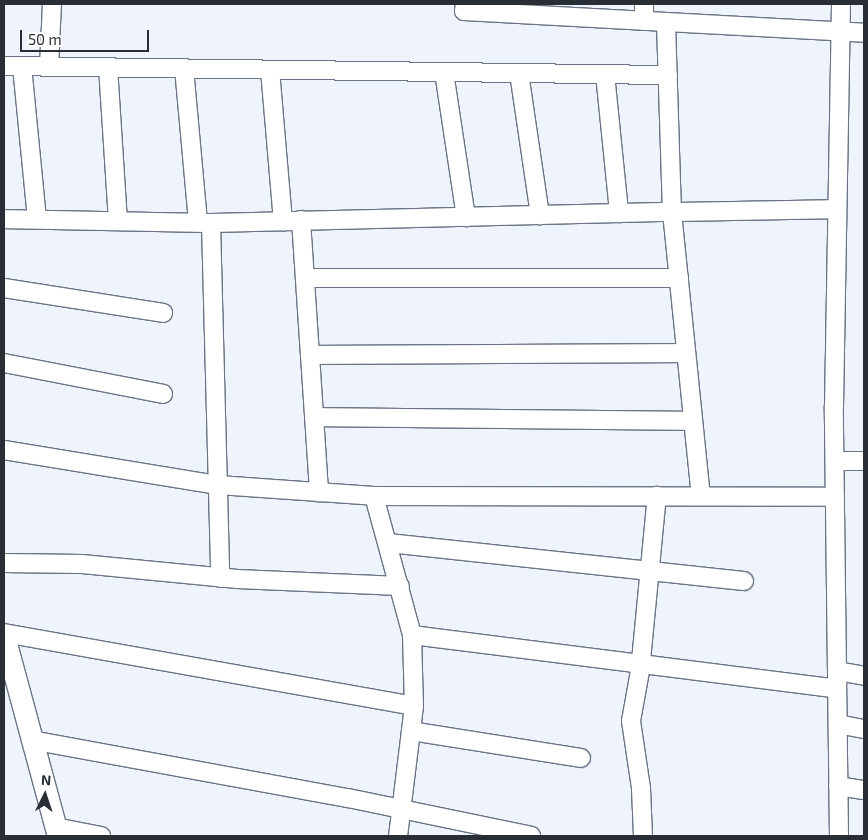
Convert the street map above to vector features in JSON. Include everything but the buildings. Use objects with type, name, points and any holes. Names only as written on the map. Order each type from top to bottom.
[{"type":"main road","points":[[4,635],[56,832]]},
{"type":"street","points":[[49,67],[52,4]]},
{"type":"street","points":[[464,4],[464,11],[644,12],[666,23],[864,33]]},
{"type":"street","points":[[839,836],[835,461],[838,32],[841,4]]},
{"type":"street","points":[[666,23],[672,212],[700,496]]},
{"type":"street","points":[[4,66],[668,75]]},
{"type":"street","points":[[22,66],[37,219]]},
{"type":"street","points":[[108,67],[118,220]]},
{"type":"street","points":[[184,68],[205,222],[218,485],[220,578]]},
{"type":"street","points":[[270,70],[283,221]]},
{"type":"street","points":[[444,72],[466,217]]},
{"type":"street","points":[[519,73],[540,215]]},
{"type":"street","points":[[605,74],[619,213]]},
{"type":"street","points":[[4,219],[205,222],[836,209]]},
{"type":"street","points":[[301,220],[319,492]]},
{"type":"street","points":[[305,278],[679,278]]},
{"type":"street","points":[[4,288],[163,313]]},
{"type":"street","points":[[310,355],[686,353]]},
{"type":"street","points":[[4,363],[163,394]]},
{"type":"street","points":[[314,417],[693,421]]},
{"type":"street","points":[[4,450],[218,485],[374,496],[835,496]]},
{"type":"street","points":[[835,461],[864,461]]},
{"type":"street","points":[[374,496],[412,635],[414,706],[398,836]]},
{"type":"street","points":[[643,836],[641,788],[631,721],[640,664],[657,496]]},
{"type":"street","points":[[388,543],[744,581]]},
{"type":"street","points":[[4,563],[82,564],[220,578],[400,586]]},
{"type":"street","points":[[4,635],[414,706]]},
{"type":"street","points":[[412,635],[837,689]]},
{"type":"street","points":[[837,671],[864,676]]},
{"type":"street","points":[[838,724],[864,729]]},
{"type":"street","points":[[411,731],[581,758]]},
{"type":"street","points":[[31,740],[402,809],[531,836]]},
{"type":"street","points":[[838,786],[864,790]]},
{"type":"street","points":[[56,832],[101,836]]}]
